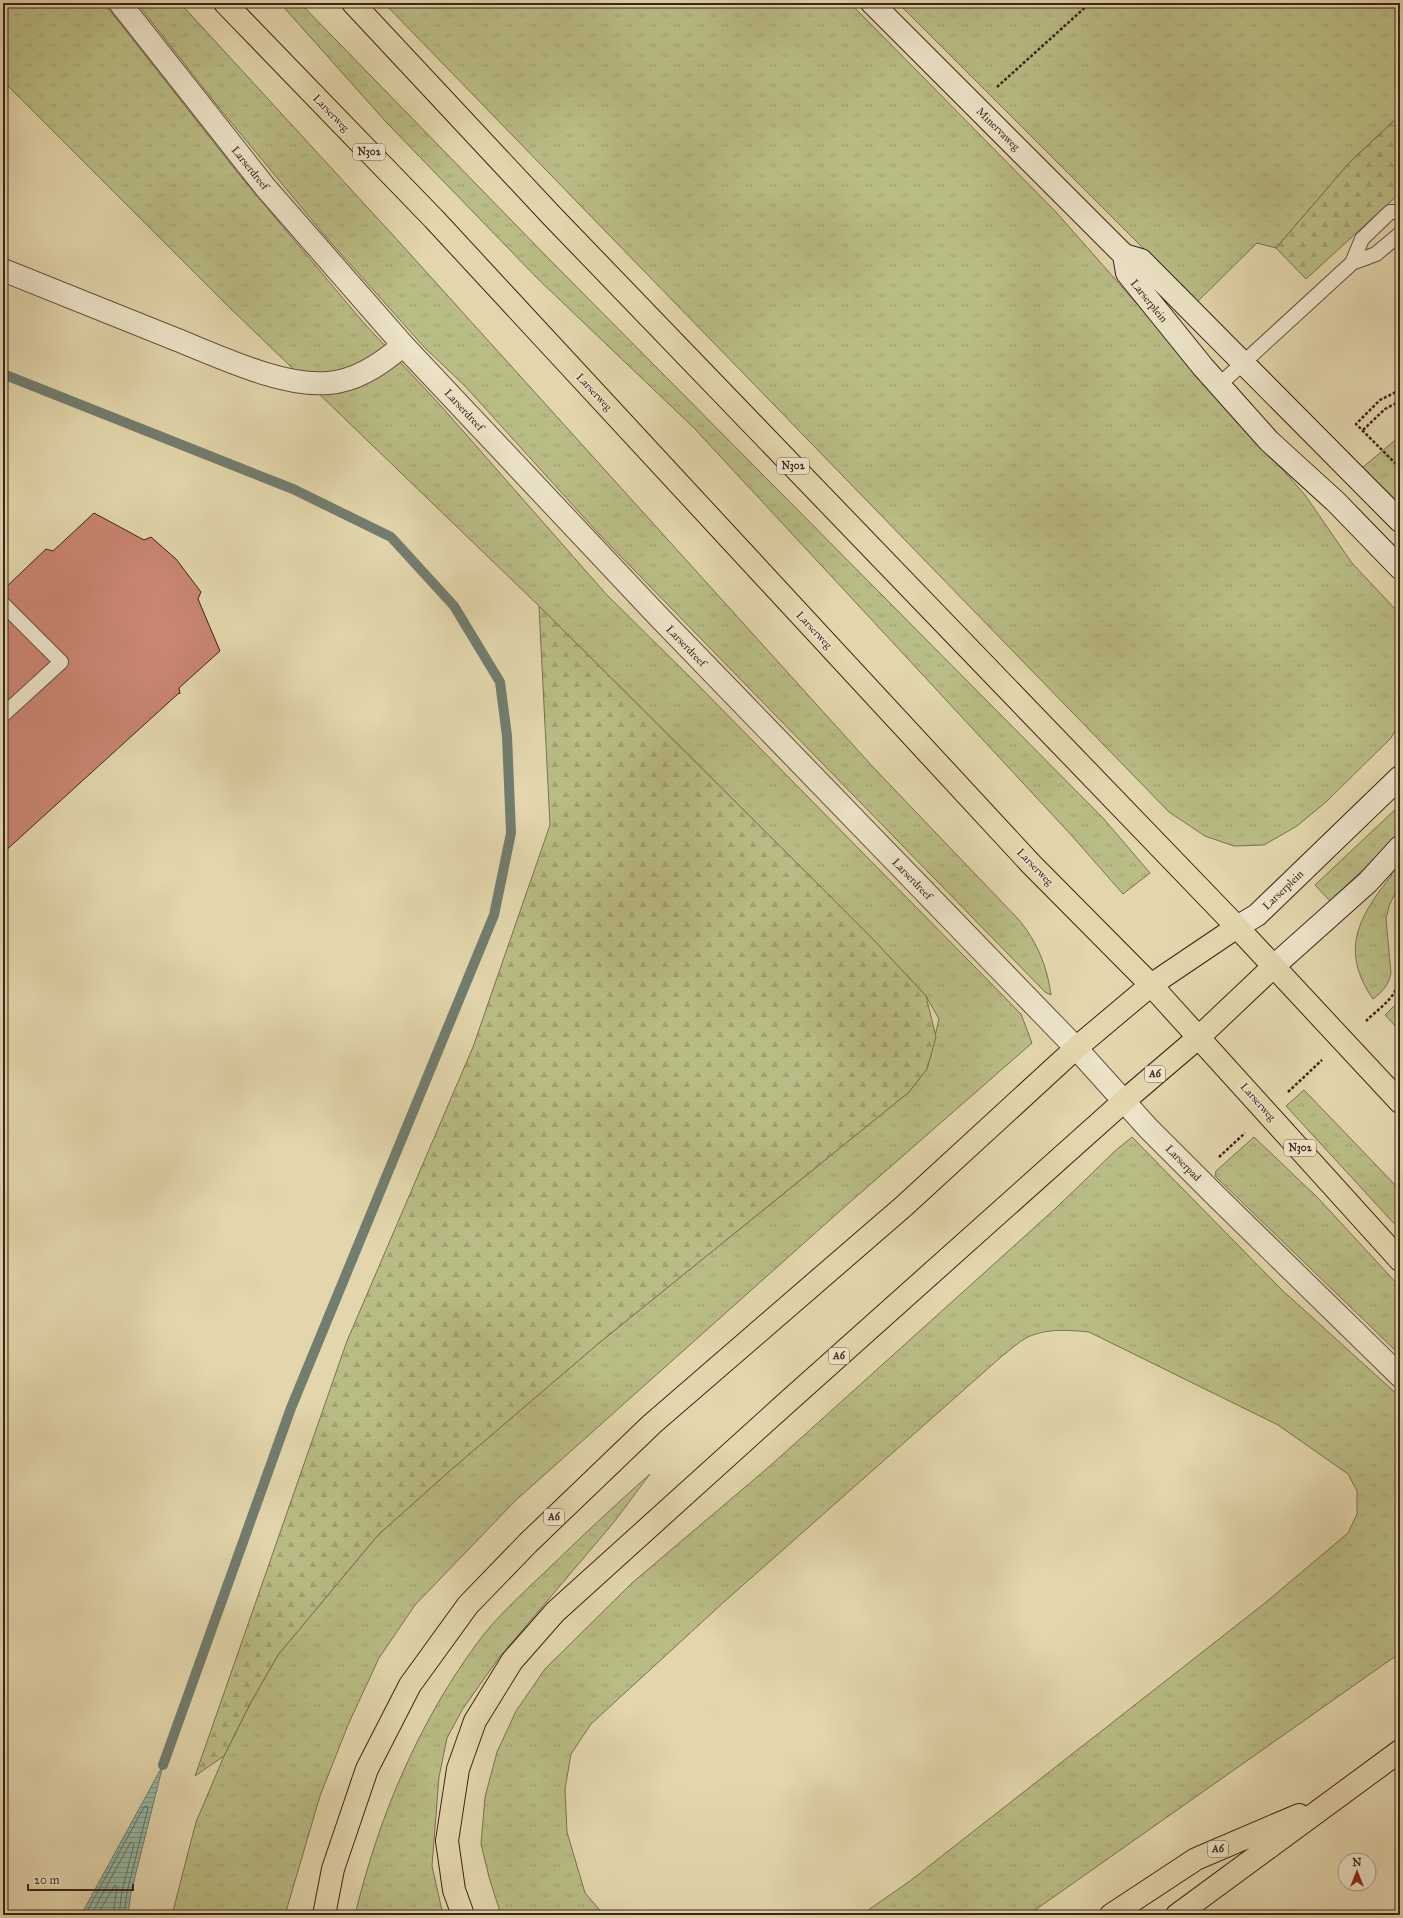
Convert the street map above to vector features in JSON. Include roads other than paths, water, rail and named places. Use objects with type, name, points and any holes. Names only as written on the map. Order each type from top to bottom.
[{"type":"main road","name":"Larserweg","points":[[225,3],[434,219],[1031,864],[1151,985],[1400,1260]]},
{"type":"main road","name":"N302","points":[[353,3],[556,220],[1237,927],[1400,1102]]},
{"type":"main road","name":"Larserplein","points":[[1151,985],[1237,927]]},
{"type":"main road","points":[[1199,1037],[1274,966]]},
{"type":"main road","name":"A6","points":[[324,1915],[333,1869],[367,1769],[410,1685],[468,1605],[528,1543],[652,1424],[904,1206],[1076,1048],[1151,985]]},
{"type":"main road","name":"A6","points":[[463,1915],[454,1890],[447,1840],[458,1769],[475,1721],[512,1661],[555,1612],[1124,1101],[1199,1037]]},
{"type":"main road","name":"A6","points":[[1177,1915],[1400,1750]]},
{"type":"main road","name":"A6","points":[[1112,1915],[1196,1859],[1333,1800]]},
{"type":"street","name":"Larserdreef","points":[[120,3],[265,187],[403,345],[657,616],[974,943]]},
{"type":"street","name":"Minervaweg","points":[[872,3],[1124,255]]},
{"type":"street","name":"Larserplein","points":[[1400,521],[1140,260],[1124,255],[1127,273],[1219,385],[1269,441],[1336,502],[1400,568]]},
{"type":"street","points":[[3,270],[246,367],[290,380],[328,383],[346,380],[375,366],[403,345]]},
{"type":"street","name":"Larserplein","points":[[1237,927],[1257,915],[1400,777]]},
{"type":"street","points":[[1274,966],[1368,882],[1400,847]]},
{"type":"street","name":"Larserpad","points":[[974,943],[1076,1048],[1124,1101],[1216,1197],[1400,1376]]},
{"type":"lane","points":[[1352,263],[1362,239],[1390,212],[1400,212]]},
{"type":"lane","points":[[1219,385],[1352,263],[1376,254],[1400,234]]},
{"type":"lane","points":[[3,604],[61,662],[3,715]]},
{"type":"water","points":[[163,1765],[131,1893],[128,1915],[81,1915]]},
{"type":"waterway","points":[[3,374],[293,489],[391,537],[454,606],[500,682],[507,736],[511,833],[494,915],[291,1408],[163,1765]]}]
